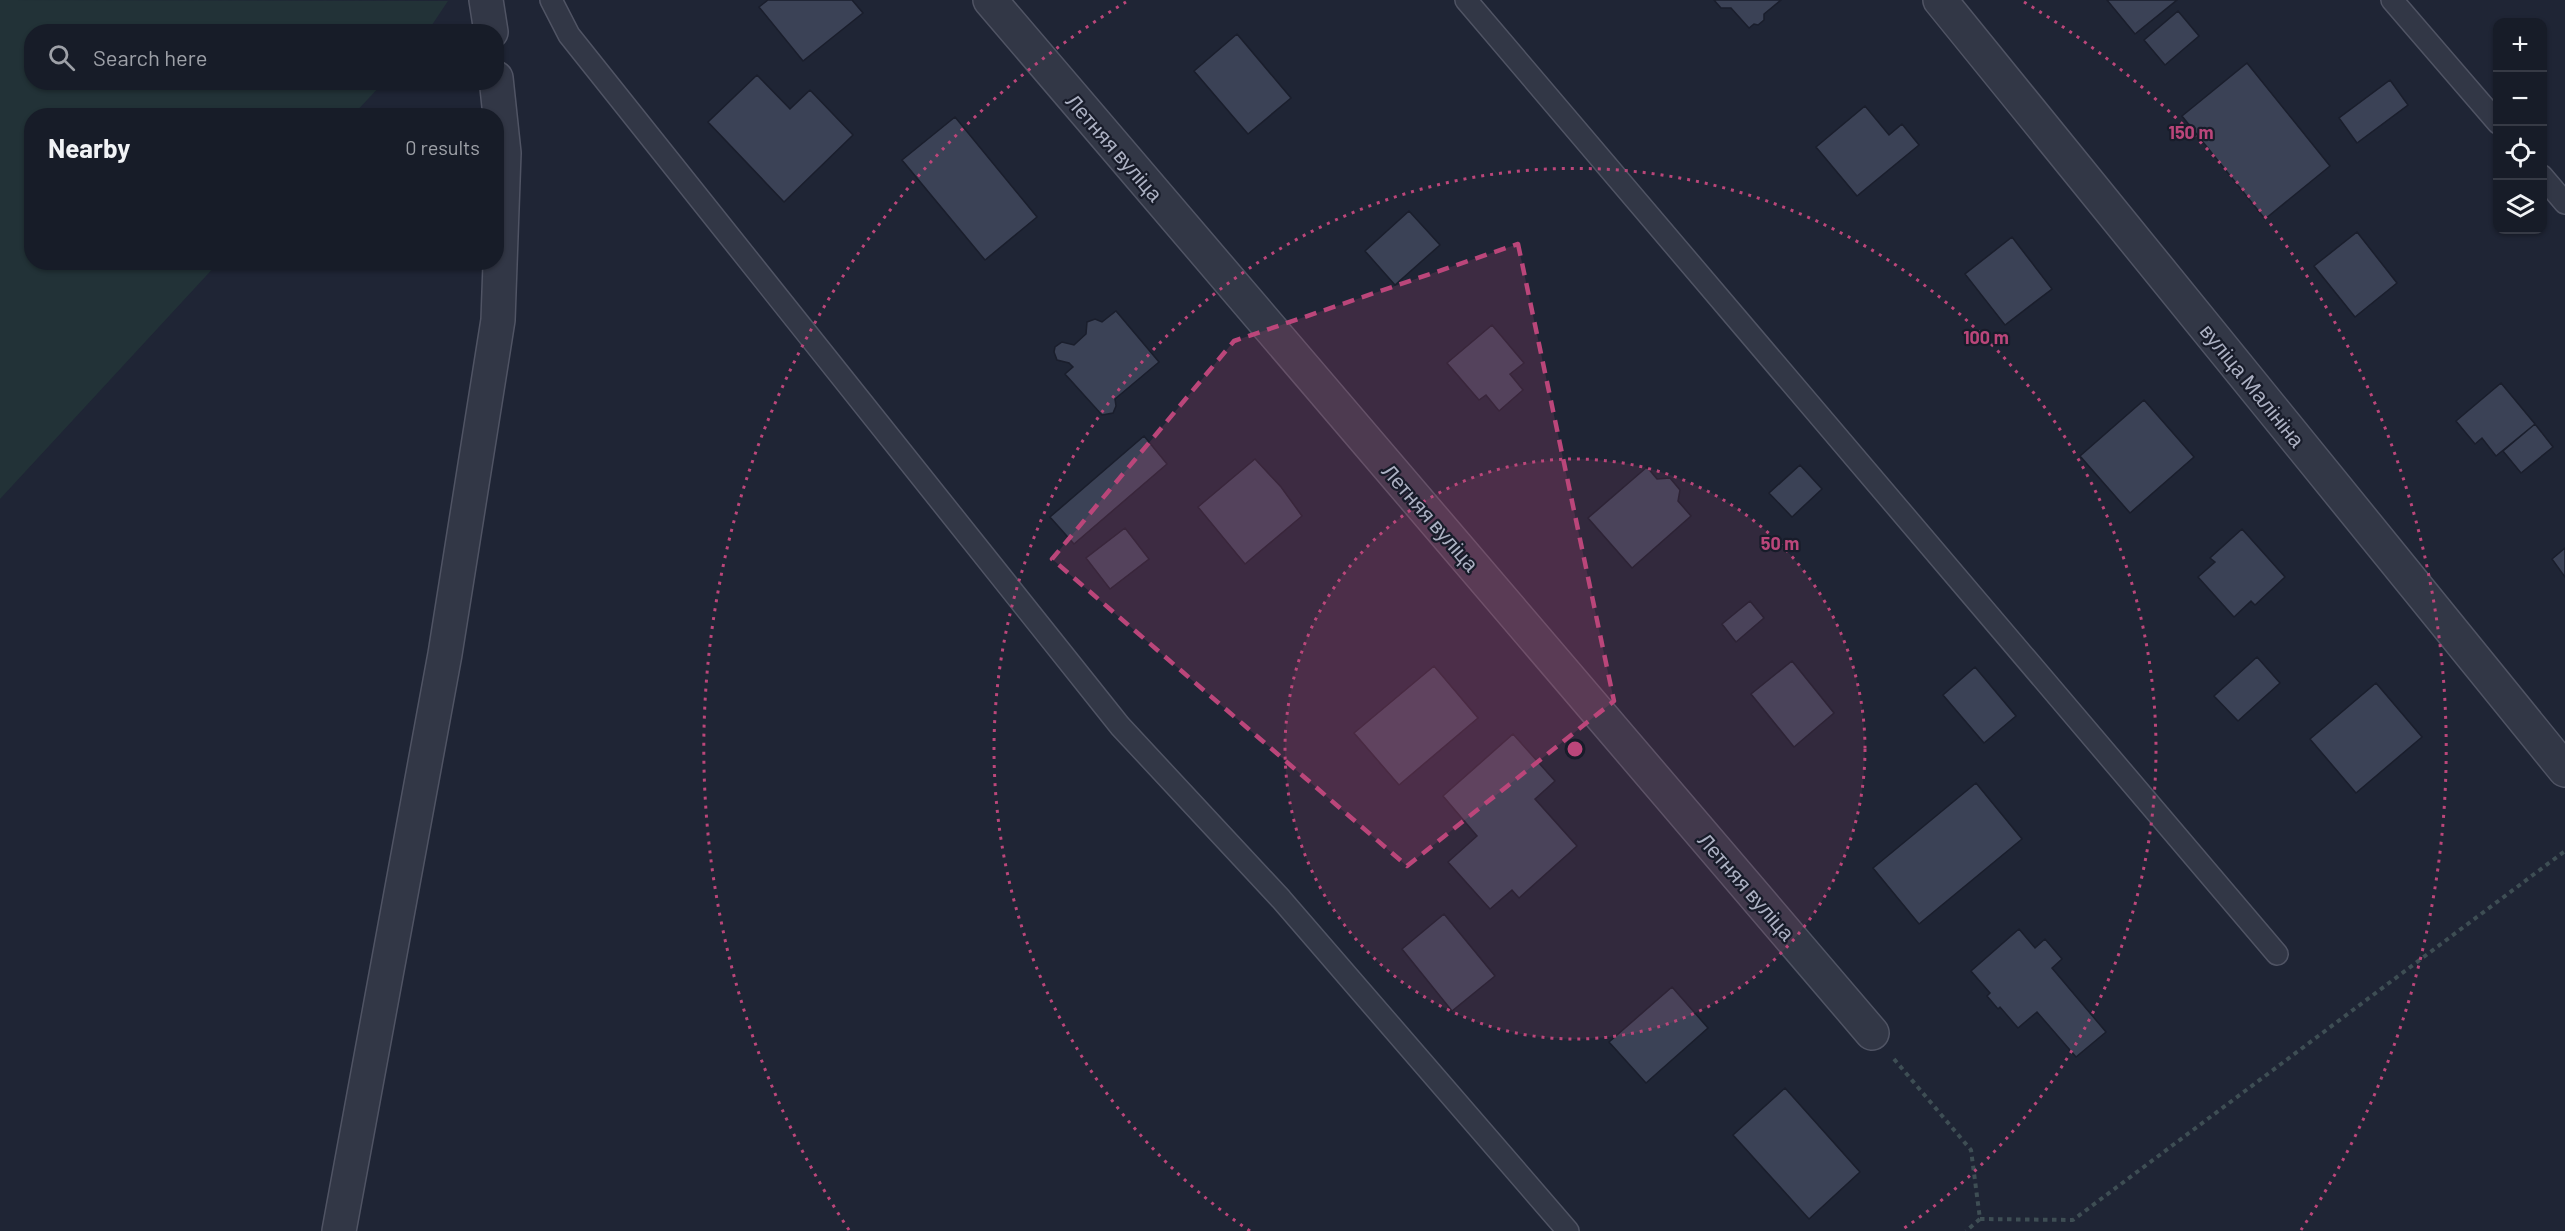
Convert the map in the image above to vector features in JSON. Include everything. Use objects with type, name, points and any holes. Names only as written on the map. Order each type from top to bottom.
[{"type":"street","points":[[486,0],[490,24]]},
{"type":"street","name":"Летняя вуліца","points":[[990,0],[1872,1033]]},
{"type":"street","name":"вуліца Малініна","points":[[1940,0],[2565,770]]},
{"type":"street","points":[[497,90],[499,108]]},
{"type":"street","points":[[339,1231],[445,654],[498,320],[500,270]]},
{"type":"lane","points":[[551,0],[569,35],[1120,726],[1281,899],[1568,1231]]},
{"type":"lane","points":[[1466,0],[2277,954]]},
{"type":"lane","points":[[2392,0],[2493,117]]},
{"type":"lane","points":[[2545,180],[2565,203]]},
{"type":"path","points":[[1966,1231],[1980,1219],[2073,1220],[2565,851]]},
{"type":"path","points":[[1872,1033],[1971,1150],[1980,1219]]},
{"type":"highlighted area","points":[[1518,244],[1614,701],[1407,866],[1052,559],[1234,341]]},
{"type":"shaded area","points":[[0,0],[448,1],[433,24],[24,24],[24,90],[376,90],[360,108],[24,108],[24,270],[212,270],[0,499]]},
{"type":"building","points":[[768,0],[852,0],[863,13],[803,61],[759,7]]},
{"type":"building","points":[[1714,0],[1781,0],[1764,14],[1764,20],[1749,28],[1731,8],[1721,8]]},
{"type":"building","points":[[2107,0],[2177,0],[2135,34]]},
{"type":"building","points":[[2178,11],[2199,36],[2165,65],[2144,40]]},
{"type":"building","points":[[1237,34],[1291,98],[1248,134],[1194,71]]},
{"type":"building","points":[[2247,63],[2330,166],[2265,219],[2182,116]]},
{"type":"building","points":[[757,75],[790,109],[810,90],[853,135],[784,202],[708,122]]},
{"type":"building","points":[[2390,80],[2408,105],[2357,143],[2339,118]]},
{"type":"building","points":[[1865,106],[1889,135],[1902,124],[1919,145],[1857,196],[1816,147]]},
{"type":"building","points":[[955,117],[1037,217],[985,260],[902,160]]},
{"type":"building","points":[[1409,211],[1440,245],[1395,285],[1365,251]]},
{"type":"building","points":[[2357,232],[2397,283],[2355,317],[2314,266]]},
{"type":"building","points":[[2012,237],[2052,289],[2005,325],[1965,274]]},
{"type":"building","points":[[1116,311],[1159,362],[1115,399],[1116,406],[1113,413],[1102,415],[1065,374],[1073,367],[1069,363],[1057,360],[1054,352],[1055,347],[1062,342],[1074,345],[1086,334],[1087,322],[1095,319],[1102,322]]},
{"type":"building","points":[[1492,325],[1524,363],[1510,374],[1523,390],[1499,411],[1486,395],[1479,400],[1447,363]]},
{"type":"building","points":[[2501,383],[2535,424],[2496,456],[2482,438],[2475,444],[2456,421]]},
{"type":"building","points":[[2144,400],[2194,457],[2130,513],[2080,456]]},
{"type":"building","points":[[2535,424],[2553,447],[2521,473],[2503,451]]},
{"type":"building","points":[[1144,436],[1167,464],[1074,544],[1050,517]]},
{"type":"building","points":[[1255,459],[1281,487],[1302,516],[1245,564],[1198,507]]},
{"type":"building","points":[[1800,465],[1822,489],[1792,517],[1769,493]]},
{"type":"building","points":[[1647,467],[1657,479],[1670,478],[1680,490],[1678,501],[1691,516],[1632,568],[1588,518]]},
{"type":"building","points":[[1125,528],[1149,559],[1110,589],[1086,558]]},
{"type":"building","points":[[2242,529],[2285,577],[2255,605],[2251,601],[2234,617],[2198,577],[2215,562],[2210,558]]},
{"type":"building","points":[[2565,548],[2565,577],[2552,559]]},
{"type":"building","points":[[1750,601],[1764,618],[1736,642],[1722,624]]},
{"type":"building","points":[[2257,657],[2280,683],[2238,721],[2214,696]]},
{"type":"building","points":[[1792,661],[1834,713],[1794,747],[1751,694]]},
{"type":"building","points":[[1434,666],[1478,718],[1399,785],[1354,733]]},
{"type":"building","points":[[1975,667],[2016,716],[1984,743],[1943,695]]},
{"type":"building","points":[[2376,683],[2422,737],[2356,793],[2310,739]]},
{"type":"building","points":[[1513,734],[1555,781],[1535,799],[1577,846],[1519,898],[1512,890],[1490,909],[1448,862],[1477,836],[1443,796]]},
{"type":"building","points":[[1976,783],[2022,839],[1919,924],[1873,868]]},
{"type":"building","points":[[1444,914],[1495,976],[1452,1011],[1402,949]]},
{"type":"building","points":[[2019,929],[2035,948],[2045,939],[2062,959],[2052,968],[2106,1032],[2076,1057],[2037,1012],[2018,1028],[1987,996],[1990,993],[1971,971]]},
{"type":"building","points":[[1672,987],[1708,1028],[1646,1083],[1609,1042]]},
{"type":"building","points":[[1785,1088],[1860,1172],[1809,1219],[1733,1135]]}]
